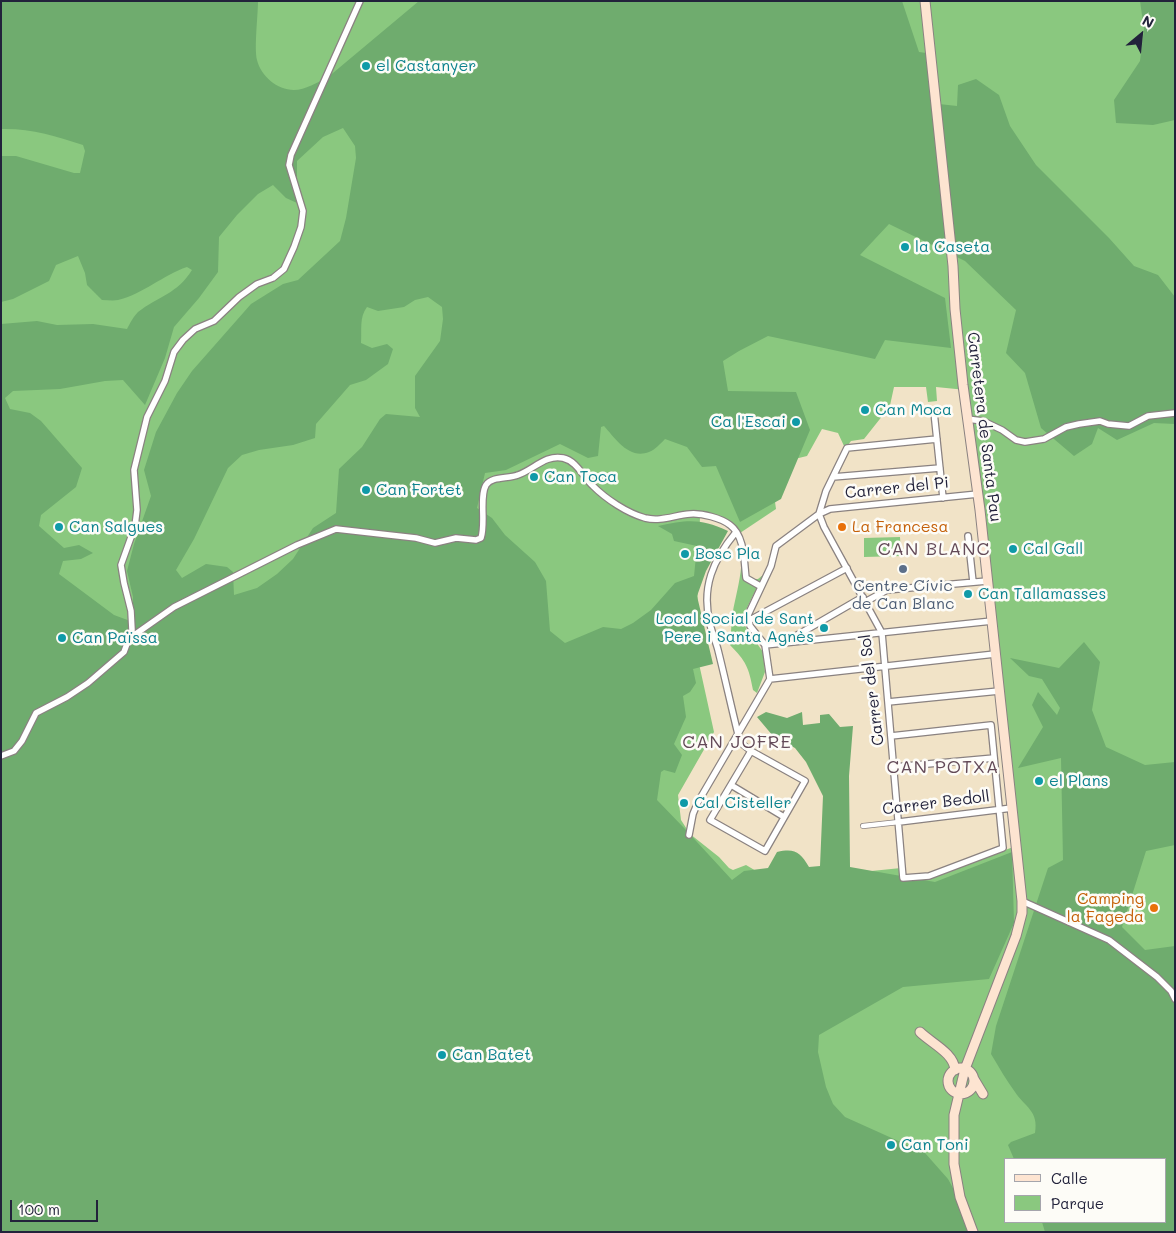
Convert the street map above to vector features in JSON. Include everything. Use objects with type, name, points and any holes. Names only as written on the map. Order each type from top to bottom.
[{"type":"main road","name":"Carretera de Santa Pau","points":[[925,1],[953,266],[955,309],[967,419],[978,494],[1022,901],[1022,913],[1016,936],[970,1053]]},
{"type":"main road","points":[[920,1032],[966,1073],[984,1094],[974,1091],[960,1094]]},
{"type":"main road","points":[[966,1073],[969,1066],[970,1053]]},
{"type":"main road","points":[[970,1053],[954,1115],[954,1164],[960,1197],[973,1232]]},
{"type":"main road","points":[[960,1094],[973,1086],[966,1073]]},
{"type":"street","points":[[1,756],[14,751],[22,741],[36,713],[67,697],[107,668],[124,652],[132,630],[132,619],[121,565],[135,526],[134,470],[147,417],[165,381],[174,352],[183,340],[195,328],[214,321],[239,296],[257,284],[273,278],[284,268],[294,247],[302,218],[301,203],[289,165],[291,155],[360,1]]},
{"type":"street","points":[[934,412],[943,498]]},
{"type":"street","points":[[967,419],[983,421],[1002,430],[1016,440],[1026,442],[1044,439],[1066,427],[1079,424],[1100,421],[1108,424],[1128,426],[1148,416],[1175,413]]},
{"type":"street","points":[[688,835],[698,802],[770,679],[765,646],[748,621],[750,609],[771,566],[776,546],[819,514],[826,491],[847,448],[937,439]]},
{"type":"street","points":[[130,638],[174,608],[297,545],[336,529],[416,538],[435,544],[456,538],[476,540],[481,538],[486,485],[492,480],[519,475],[552,458],[563,458],[575,465],[594,487],[633,513],[646,518],[661,519],[691,514],[713,517],[732,526],[742,545],[746,578],[760,586]]},
{"type":"street","points":[[833,477],[940,468]]},
{"type":"street","name":"Carrer del Pi","points":[[819,514],[830,509],[978,494]]},
{"type":"street","name":"Carrer del Sol","points":[[819,514],[824,527],[882,633],[904,878],[929,876],[1003,848],[998,810]]},
{"type":"street","points":[[736,532],[722,549],[710,574],[706,600],[710,624],[717,645],[738,734],[741,743],[752,751],[805,781],[764,851],[710,820],[752,751]]},
{"type":"street","points":[[968,536],[973,582]]},
{"type":"street","points":[[748,621],[847,568]]},
{"type":"street","points":[[786,642],[886,590],[987,581]]},
{"type":"street","points":[[765,646],[786,642],[992,621]]},
{"type":"street","points":[[770,679],[995,654]]},
{"type":"street","points":[[888,702],[999,691]]},
{"type":"street","points":[[891,736],[991,725],[998,810]]},
{"type":"street","points":[[894,767],[994,758]]},
{"type":"street","points":[[731,785],[784,816]]},
{"type":"street","name":"Carrer Bedoll","points":[[863,826],[1012,808]]},
{"type":"street","points":[[1022,901],[1109,940],[1157,977],[1172,991],[1175,999]]},
{"type":"green space","points":[[1,1],[1175,1],[1175,1232],[1,1232]],"holes":[[[894,387],[926,387],[928,402],[937,401],[936,387],[966,390],[1016,846],[929,878],[902,881],[901,868],[773,881],[746,865],[733,870],[690,834],[681,820],[678,795],[714,732],[696,650],[700,516],[729,525],[738,537],[742,560],[732,618],[730,645],[746,665],[753,690],[757,693],[765,672],[763,652],[746,628],[743,616],[763,575],[758,579],[748,575],[740,533],[776,509],[770,465],[807,456],[822,429],[838,433],[844,446],[848,445],[851,441],[864,439],[887,410],[889,410]]]},
{"type":"green space","points":[[1,1],[258,1],[256,48],[259,66],[266,77],[276,85],[282,88],[298,90],[327,78],[419,1],[902,1],[919,52],[926,53],[939,104],[957,106],[958,85],[976,79],[999,95],[1010,126],[1036,165],[1109,238],[1134,266],[1158,275],[1175,297],[1175,424],[1154,423],[1117,440],[1098,428],[1092,444],[1074,456],[1041,428],[1025,373],[1006,353],[1016,310],[965,261],[889,224],[860,255],[945,298],[951,348],[885,340],[875,359],[768,336],[723,361],[728,391],[796,392],[810,430],[781,499],[740,522],[716,466],[702,467],[687,447],[665,439],[651,451],[642,454],[635,453],[618,442],[604,426],[601,427],[598,456],[588,458],[560,444],[506,470],[485,473],[477,508],[492,518],[505,535],[535,562],[546,581],[550,631],[565,643],[603,627],[621,629],[633,623],[651,610],[675,583],[694,576],[697,546],[674,541],[672,534],[658,526],[693,521],[709,524],[728,531],[706,571],[697,596],[713,664],[693,669],[696,683],[690,692],[683,696],[686,717],[674,744],[682,755],[675,773],[664,770],[661,772],[657,800],[732,880],[744,871],[768,868],[777,852],[783,851],[796,852],[809,867],[820,866],[823,796],[806,762],[795,748],[773,736],[757,717],[766,712],[787,718],[802,712],[803,725],[820,723],[820,715],[829,714],[840,727],[853,726],[849,776],[850,867],[935,882],[1012,852],[1014,923],[989,979],[903,987],[819,1035],[818,1052],[826,1087],[833,1104],[845,1117],[925,1153],[948,1179],[965,1210],[968,1232],[1,1232],[1,324],[37,321],[57,325],[93,324],[127,329],[138,312],[174,290],[192,270],[187,267],[178,270],[127,297],[116,300],[102,300],[87,285],[85,273],[78,256],[56,265],[49,281],[13,299],[1,302],[1,156],[16,156],[74,173],[80,173],[85,151],[83,145],[53,136],[32,131],[1,129]],"holes":[[[343,128],[355,146],[356,158],[346,218],[340,241],[298,280],[283,284],[251,304],[192,371],[177,393],[156,432],[144,470],[151,496],[134,544],[127,571],[133,597],[133,622],[114,615],[59,574],[63,561],[81,559],[93,553],[79,545],[64,548],[39,526],[41,515],[76,487],[82,468],[41,421],[30,413],[10,409],[5,398],[13,391],[60,389],[105,381],[123,380],[145,405],[165,358],[174,327],[218,272],[219,237],[258,194],[273,185],[286,198],[297,203],[297,161],[323,137]],[[428,297],[442,307],[443,319],[440,341],[415,376],[415,408],[420,417],[386,414],[380,419],[362,447],[339,469],[336,513],[313,528],[293,559],[277,574],[257,588],[234,595],[233,572],[227,567],[206,564],[182,578],[176,570],[194,539],[228,468],[242,455],[259,450],[293,445],[315,438],[316,424],[350,385],[366,380],[388,364],[393,349],[387,344],[372,348],[361,343],[362,320],[367,307],[378,311],[404,307],[415,300]]]},
{"type":"green space","points":[[1140,1],[1175,1],[1175,120],[1153,125],[1116,123],[1114,100],[1140,61],[1144,29]]},
{"type":"green space","points":[[900,537],[901,556],[864,557],[864,538]]},
{"type":"green space","points":[[1084,642],[1100,662],[1092,710],[1106,747],[1145,765],[1175,762],[1175,845],[1146,851],[1122,927],[1145,950],[1175,946],[1175,1232],[1045,1232],[1042,1223],[1166,1223],[1166,1158],[1014,1158],[1008,1145],[1011,1142],[1035,1133],[1036,1126],[1033,1114],[1009,1083],[991,1054],[996,1026],[1048,868],[1063,860],[1061,758],[1018,768],[1043,727],[1032,705],[1038,692],[1057,715],[1060,708],[1042,679],[1029,676],[1010,658],[1059,668]]},
{"type":"place","name":"el Castanyer","points":[[366,66]]},
{"type":"place","name":"la Caseta","points":[[905,247]]},
{"type":"place","name":"Can Moca","points":[[865,410]]},
{"type":"place","name":"Ca l'Escai","points":[[796,422]]},
{"type":"place","name":"Can Toca","points":[[534,477]]},
{"type":"place","name":"Can Fortet","points":[[366,490]]},
{"type":"place","name":"Can Salgues","points":[[59,527]]},
{"type":"place","name":"La Francesa","points":[[842,527]]},
{"type":"place","name":"Cal Gall","points":[[1013,549]]},
{"type":"place","name":"Bosc Pla","points":[[685,554]]},
{"type":"place","name":"Centre Cívic de Can Blanc","points":[[903,569]]},
{"type":"place","name":"Can Tallamasses","points":[[968,594]]},
{"type":"place","name":"Local Social de Sant Pere i Santa Agnès","points":[[824,628]]},
{"type":"place","name":"Can Païssa","points":[[62,638]]},
{"type":"place","name":"el Plans","points":[[1039,781]]},
{"type":"place","name":"Cal Cisteller","points":[[684,803]]},
{"type":"place","name":"Camping la Fageda","points":[[1154,908]]},
{"type":"place","name":"Can Batet","points":[[442,1055]]},
{"type":"place","name":"Can Toni","points":[[891,1145]]},
{"type":"district","name":"CAN BLANC","points":[[934,549]]},
{"type":"district","name":"CAN JOFRE","points":[[737,742]]},
{"type":"district","name":"CAN POTXA","points":[[943,767]]}]
